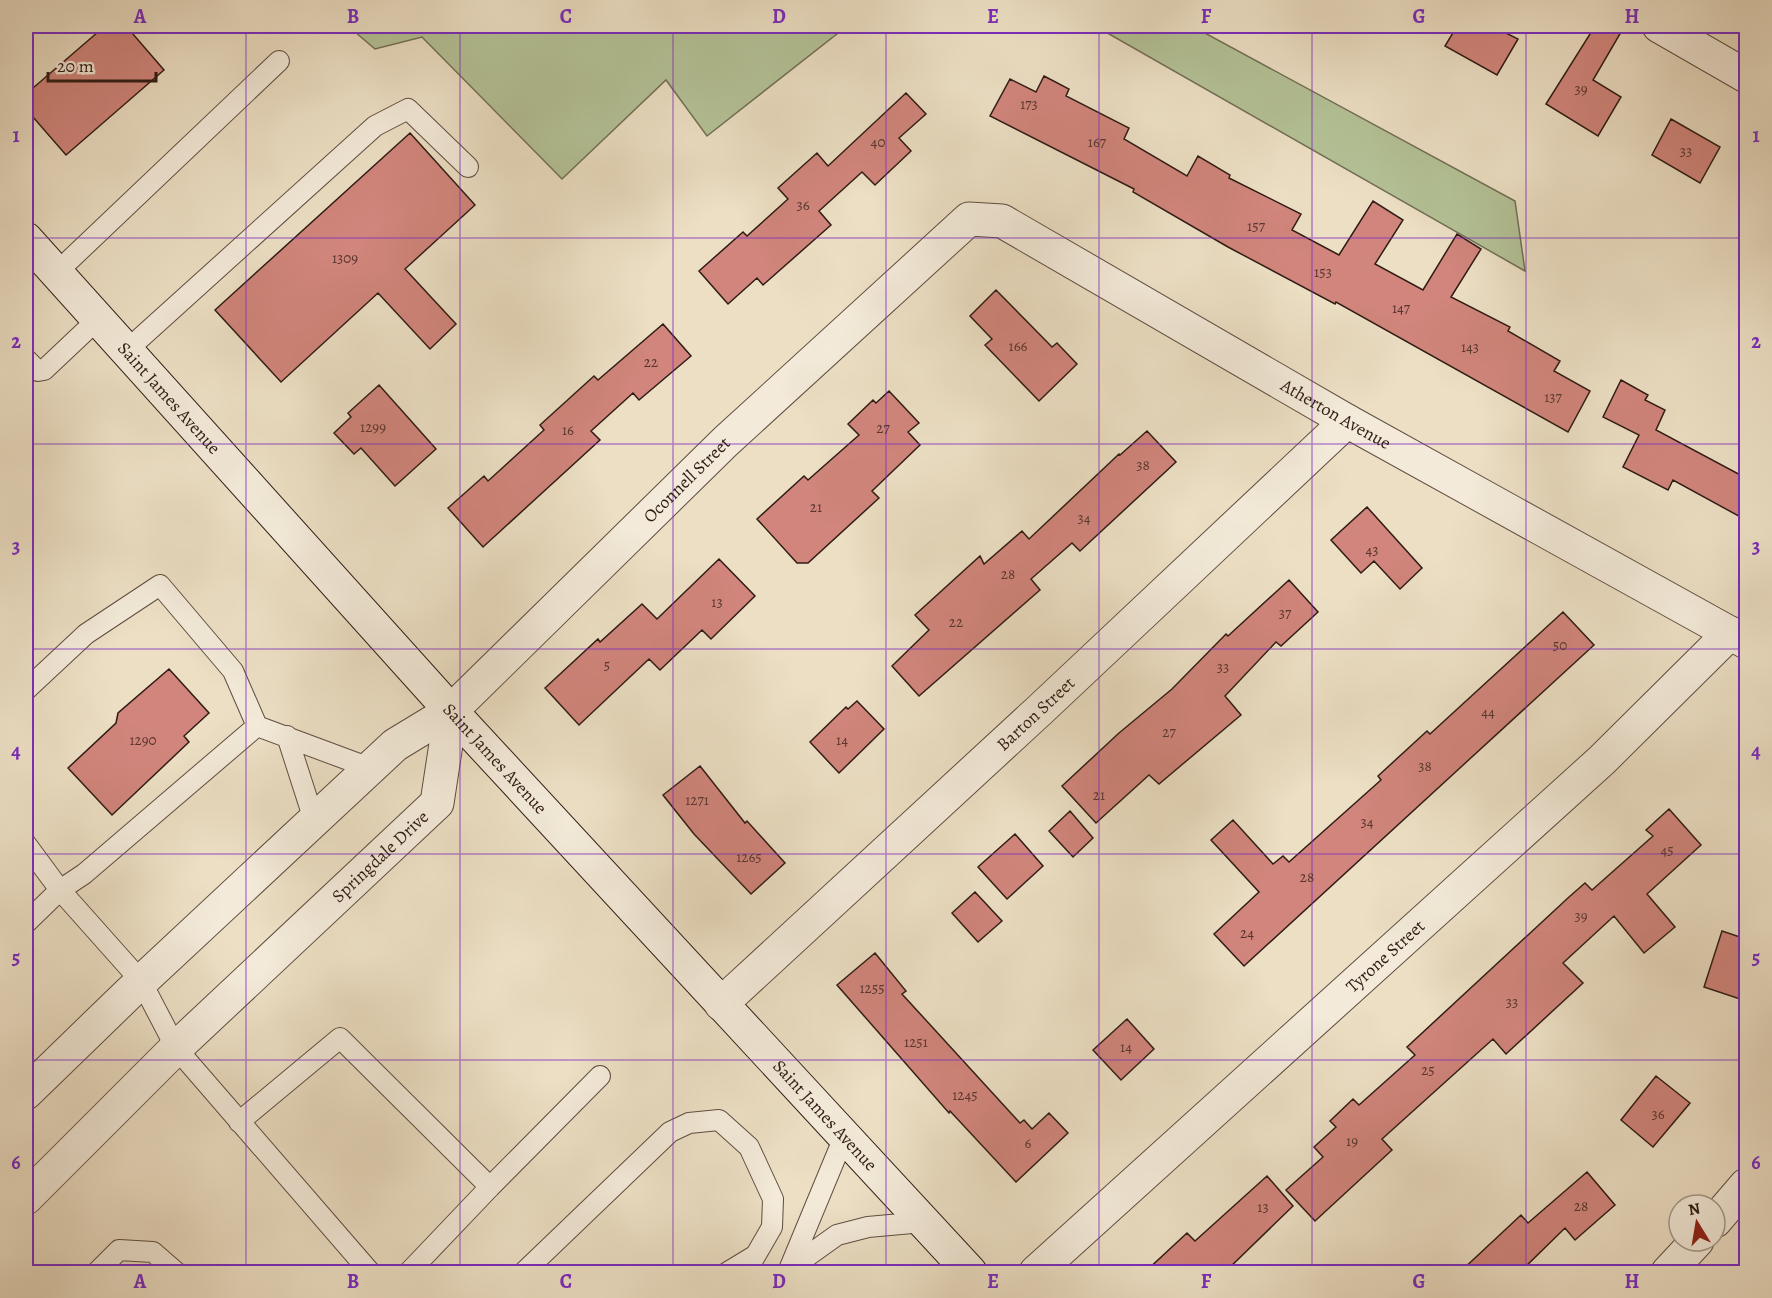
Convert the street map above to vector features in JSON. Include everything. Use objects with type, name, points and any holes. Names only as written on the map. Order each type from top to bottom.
[{"type":"street","points":[[1659,26],[1746,76]]},
{"type":"street","name":"Atherton Avenue","points":[[930,254],[969,219],[1002,221],[1347,421],[1738,638]]},
{"type":"street","name":"Saint James Avenue","points":[[26,239],[451,711],[970,1272]]},
{"type":"street","name":"Oconnell Street","points":[[451,711],[725,442],[930,254]]},
{"type":"street","name":"Barton Street","points":[[721,1004],[1051,700],[1347,421]]},
{"type":"street","name":"Tyrone Street","points":[[1036,1272],[1738,638]]},
{"type":"street","points":[[26,1093],[141,981],[395,745],[451,711]]},
{"type":"street","name":"Springdale Drive","points":[[26,1198],[176,1048],[437,803],[451,711]]},
{"type":"street","points":[[1727,1207],[1746,1185]]},
{"type":"street","points":[[1668,1272],[1686,1253]]},
{"type":"lane","points":[[56,273],[279,62]]},
{"type":"lane","points":[[126,351],[375,126],[408,109],[468,167]]},
{"type":"lane","points":[[26,359],[38,371],[44,370],[98,319]]},
{"type":"lane","points":[[26,690],[86,634],[160,585],[233,672],[257,726],[370,768]]},
{"type":"lane","points":[[26,923],[60,890],[84,874],[257,726]]},
{"type":"lane","points":[[287,736],[314,820]]},
{"type":"lane","points":[[26,844],[60,890],[141,981],[176,1048],[370,1272]]},
{"type":"lane","points":[[239,1122],[340,1038],[490,1187]]},
{"type":"lane","points":[[410,1272],[600,1076]]},
{"type":"lane","points":[[524,1272],[670,1132],[689,1123],[718,1120],[749,1147],[773,1199],[772,1227],[746,1272]]},
{"type":"lane","points":[[790,1270],[844,1137]]},
{"type":"lane","points":[[790,1270],[837,1235],[868,1227],[923,1222]]},
{"type":"lane","points":[[97,1272],[119,1250],[153,1252],[176,1272]]},
{"type":"lane","points":[[728,1272],[759,1253]]},
{"type":"green space","points":[[348,26],[847,26],[707,136],[666,80],[562,179],[422,37],[375,49]]},
{"type":"green space","points":[[1095,26],[1192,26],[1515,201],[1525,271]]},
{"type":"building","points":[[105,26],[126,26],[164,70],[66,155],[26,109],[26,94]]},
{"type":"building","points":[[1457,26],[1492,26],[1518,39],[1497,75],[1445,46]]},
{"type":"building","points":[[1595,26],[1624,27],[1593,80],[1621,97],[1598,136],[1546,104]]},
{"type":"building","points":[[1044,76],[1069,89],[1066,96],[1129,128],[1124,139],[1187,176],[1198,156],[1230,175],[1229,178],[1301,214],[1292,230],[1339,255],[1373,201],[1403,220],[1375,264],[1423,290],[1457,234],[1481,249],[1451,297],[1510,327],[1508,331],[1560,361],[1554,371],[1590,391],[1568,432],[1336,302],[1335,304],[1228,247],[1133,192],[1134,189],[990,116],[1010,79],[1036,92]]},
{"type":"building","points":[[906,93],[926,114],[899,138],[911,151],[875,185],[862,172],[819,211],[831,225],[763,285],[757,278],[728,304],[699,271],[743,232],[747,236],[788,199],[778,188],[817,153],[828,166]]},
{"type":"building","points":[[1671,119],[1720,147],[1700,183],[1652,155]]},
{"type":"building","points":[[410,133],[475,205],[405,269],[456,324],[430,349],[378,293],[281,382],[215,310]]},
{"type":"building","points":[[996,290],[1052,347],[1057,343],[1077,364],[1039,401],[985,345],[992,339],[970,316]]},
{"type":"building","points":[[663,324],[691,356],[639,400],[633,393],[591,431],[600,440],[483,547],[448,508],[484,476],[488,481],[544,430],[540,425],[594,376],[598,380]]},
{"type":"building","points":[[1621,380],[1648,395],[1645,400],[1665,410],[1656,430],[1746,478],[1746,520],[1673,480],[1668,490],[1623,467],[1639,435],[1603,417]]},
{"type":"building","points":[[379,385],[436,449],[395,486],[361,448],[354,454],[334,433],[351,417],[348,413]]},
{"type":"building","points":[[889,391],[919,423],[908,432],[920,445],[872,491],[879,498],[808,563],[797,563],[757,519],[804,476],[808,480],[859,435],[848,424],[873,400],[876,403]]},
{"type":"building","points":[[1147,431],[1176,462],[1080,551],[1072,543],[1031,579],[1040,590],[919,696],[892,666],[929,630],[915,615],[980,556],[984,564],[1022,531],[1029,539],[1119,454]]},
{"type":"building","points":[[1367,507],[1422,568],[1400,589],[1374,561],[1361,573],[1331,540]]},
{"type":"building","points":[[719,559],[755,596],[711,639],[702,630],[660,670],[649,659],[579,725],[545,688],[598,639],[600,642],[642,604],[657,619]]},
{"type":"building","points":[[1289,580],[1318,612],[1281,646],[1276,642],[1225,696],[1241,715],[1159,784],[1149,775],[1096,823],[1062,786],[1119,733],[1172,689],[1226,634],[1228,636]]},
{"type":"building","points":[[1563,612],[1594,645],[1244,966],[1214,934],[1259,892],[1211,840],[1233,820],[1273,864],[1283,856],[1289,862],[1381,780],[1378,776],[1427,731],[1430,734]]},
{"type":"building","points":[[169,669],[209,713],[184,736],[189,742],[112,815],[68,768],[116,723],[118,713]]},
{"type":"building","points":[[857,701],[884,729],[839,773],[810,742],[846,707],[848,709]]},
{"type":"building","points":[[700,766],[745,823],[747,821],[785,863],[751,894],[694,834],[663,795]]},
{"type":"building","points":[[1669,809],[1701,845],[1647,894],[1675,927],[1644,953],[1614,916],[1563,963],[1583,983],[1506,1054],[1493,1039],[1382,1139],[1392,1150],[1315,1221],[1286,1190],[1323,1157],[1314,1147],[1336,1127],[1330,1121],[1353,1099],[1359,1105],[1415,1055],[1407,1047],[1569,897],[1585,883],[1592,890],[1653,836],[1646,830]]},
{"type":"building","points":[[1070,811],[1093,838],[1073,857],[1049,831]]},
{"type":"building","points":[[1015,834],[1043,866],[1007,899],[978,867]]},
{"type":"building","points":[[975,892],[1002,921],[978,942],[952,913]]},
{"type":"building","points":[[1722,931],[1746,939],[1746,1001],[1704,987]]},
{"type":"building","points":[[875,953],[906,991],[902,994],[1020,1123],[1024,1120],[1032,1129],[1049,1113],[1068,1133],[1016,1182],[950,1111],[949,1113],[837,985]]},
{"type":"building","points":[[1127,1019],[1154,1049],[1121,1080],[1093,1050]]},
{"type":"building","points":[[1656,1076],[1690,1103],[1653,1147],[1621,1120]]},
{"type":"building","points":[[1587,1172],[1615,1205],[1575,1240],[1565,1228],[1520,1272],[1460,1272],[1521,1215],[1528,1223]]},
{"type":"building","points":[[1267,1176],[1293,1206],[1225,1272],[1145,1272],[1187,1233],[1195,1241]]}]
